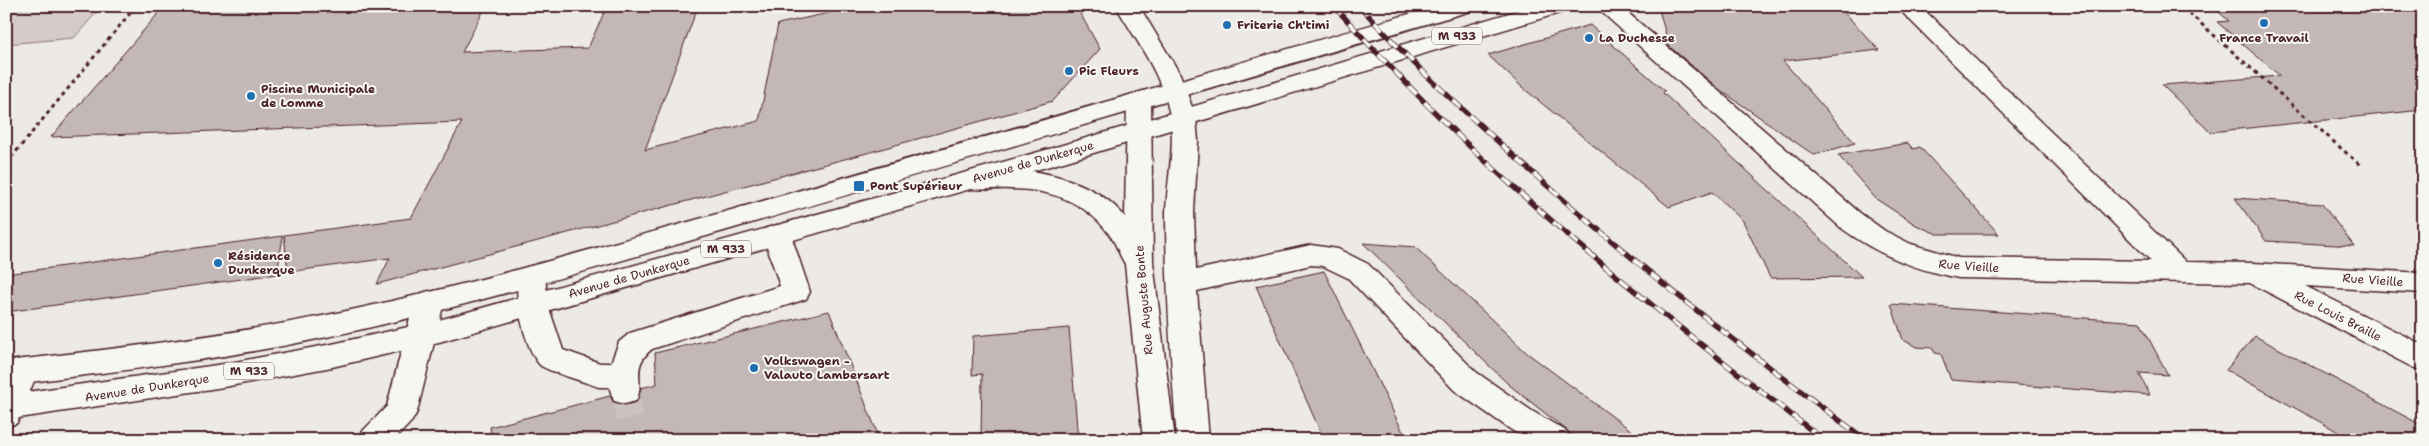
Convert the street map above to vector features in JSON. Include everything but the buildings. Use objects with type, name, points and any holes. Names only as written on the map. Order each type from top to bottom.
[{"type":"main road","points":[[1127,6],[1174,90],[1183,117],[1184,153],[1180,194],[1182,284],[1193,440]]},
{"type":"main road","name":"Avenue de Dunkerque","points":[[7,410],[184,384],[343,353],[419,335],[532,290],[841,189],[1463,6]]},
{"type":"main road","name":"Avenue de Dunkerque","points":[[15,372],[88,365],[197,348],[362,319],[430,302],[532,290],[777,235],[1558,6]]},
{"type":"main road","name":"Rue Vieille","points":[[1606,6],[1850,220],[1889,247],[1932,264],[1958,268],[2254,272],[2423,283]]},
{"type":"main road","points":[[1907,6],[2178,271]]},
{"type":"main road","name":"Rue Auguste Bonte","points":[[1139,101],[1138,262],[1159,440]]},
{"type":"main road","points":[[966,181],[1025,179],[1065,188],[1086,197],[1111,217],[1130,242],[1138,262]]},
{"type":"main road","points":[[532,290],[546,349],[552,358],[624,384],[630,350],[641,341],[796,292],[777,235]]},
{"type":"main road","points":[[1182,284],[1283,260],[1311,255],[1328,256],[1358,271],[1465,381],[1521,420],[1555,440]]},
{"type":"main road","name":"Rue Louis Braille","points":[[2254,272],[2423,359]]},
{"type":"main road","points":[[374,440],[400,412],[419,335],[430,302]]},
{"type":"main road","points":[[7,410],[15,372]]},
{"type":"path","points":[[6,164],[136,6]]},
{"type":"path","points":[[2189,14],[2360,166]]},
{"type":"shaded area","points":[[55,6],[102,6],[74,38],[6,44],[6,10]]},
{"type":"tunnel","points":[[625,392],[634,440]]},
{"type":"railway","points":[[1334,6],[1440,118],[1545,215],[1663,314],[1824,440]]},
{"type":"railway","points":[[1360,6],[1394,43],[1447,95],[1546,185],[1680,298],[1866,440]]},
{"type":"place","name":"France Travail","points":[[2264,23]]},
{"type":"place","name":"Friterie Ch'timi","points":[[1227,25]]},
{"type":"place","name":"La Duchesse","points":[[1589,38]]},
{"type":"place","name":"Pic Fleurs","points":[[1069,71]]},
{"type":"place","name":"Piscine Municipale de Lomme","points":[[251,96]]},
{"type":"place","name":"Pont Supérieur","points":[[859,186]]},
{"type":"place","name":"Résidence Dunkerque","points":[[218,263]]},
{"type":"place","name":"Volkswagen - Valauto Lambersart","points":[[754,368]]}]
